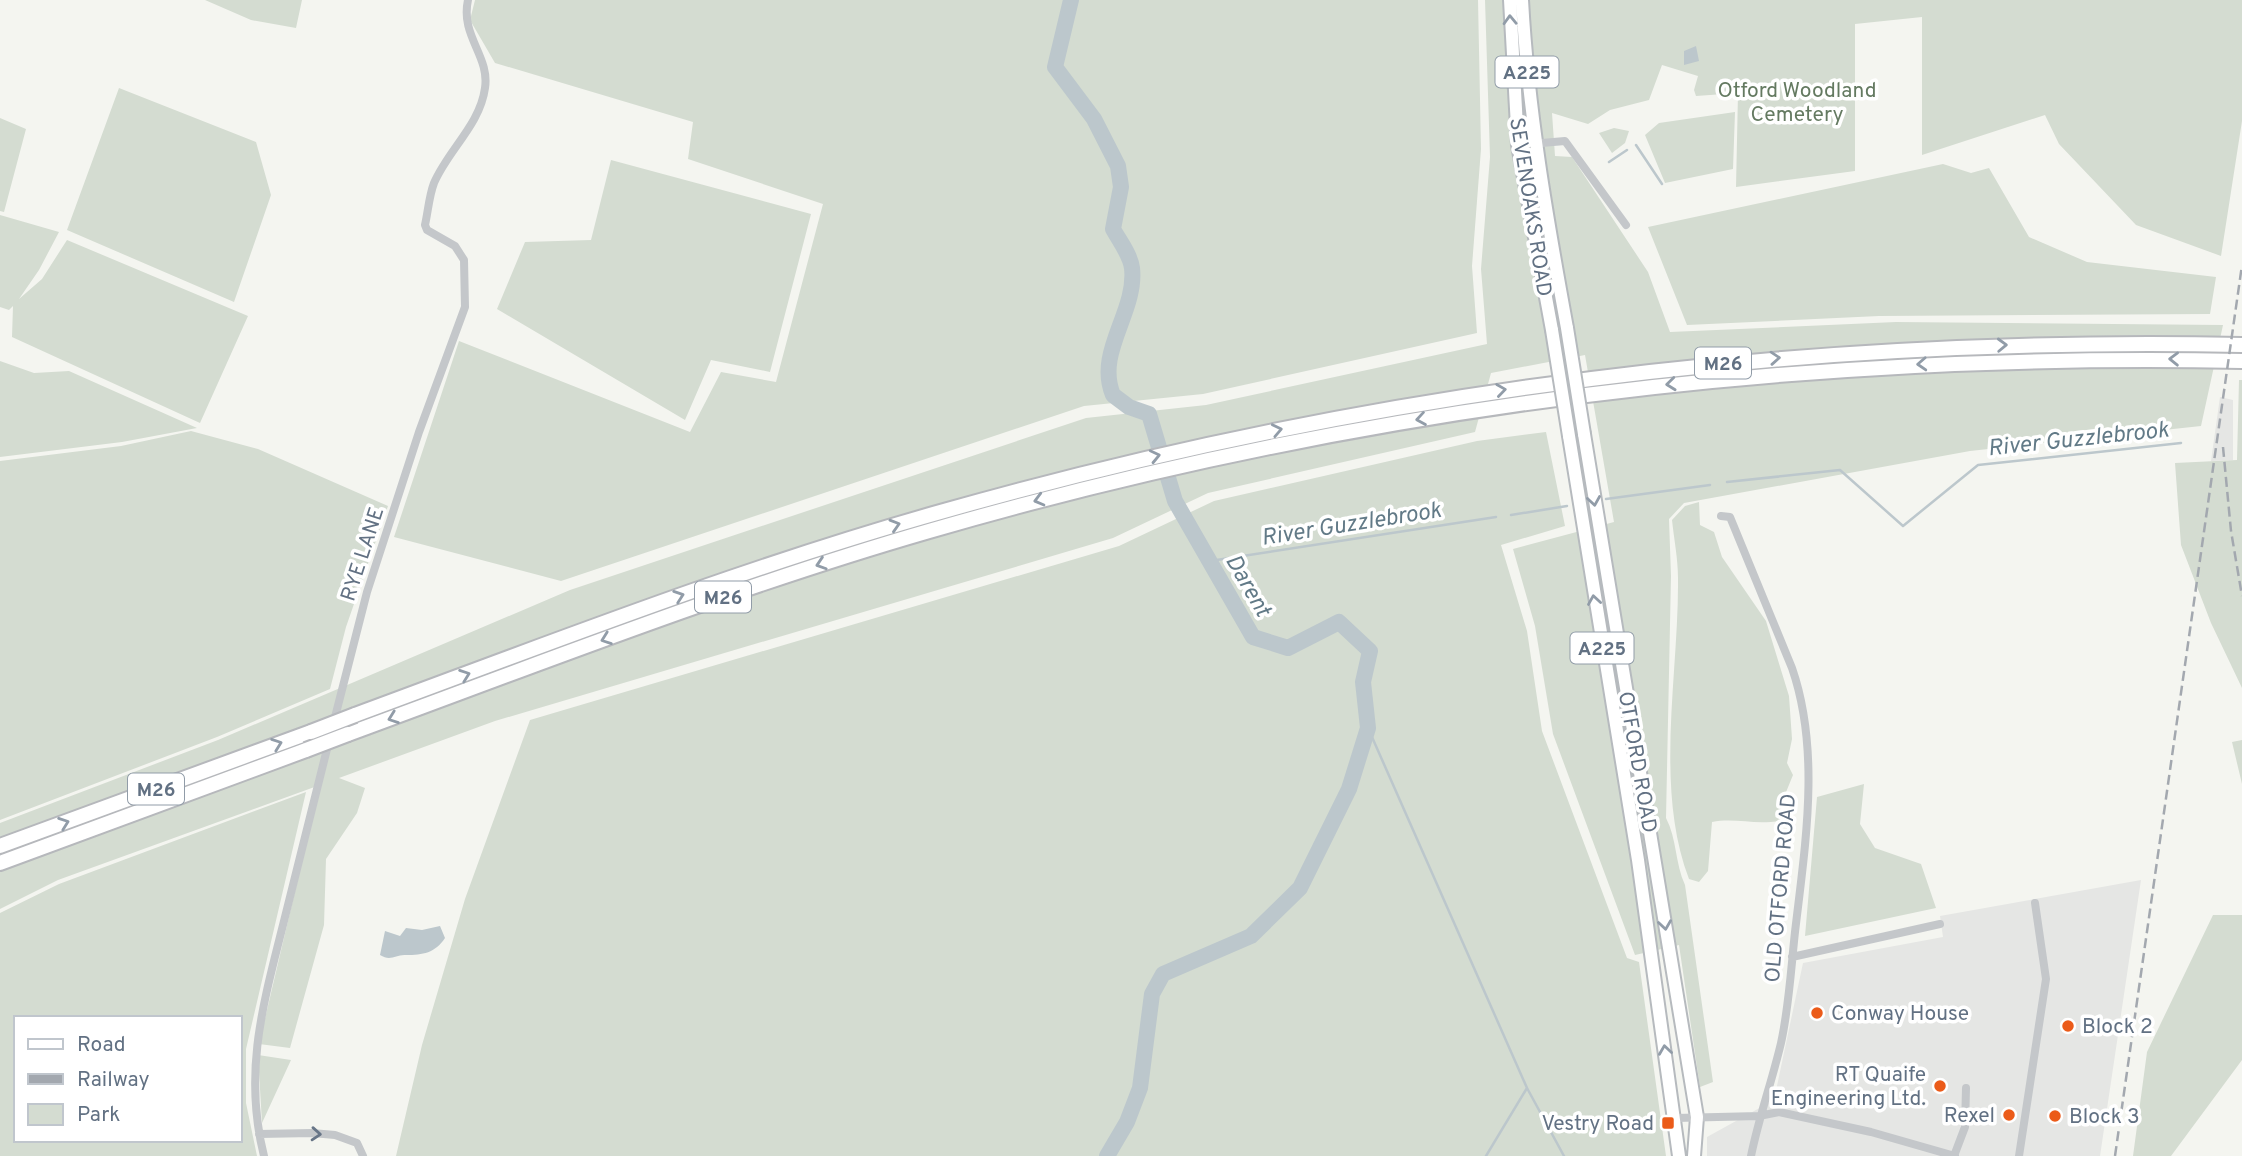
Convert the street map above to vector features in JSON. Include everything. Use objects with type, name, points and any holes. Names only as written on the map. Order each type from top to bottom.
[{"type":"highway","name":"M26","points":[[0,846],[786,559],[940,512],[1101,468],[1436,400],[1703,365],[1994,345],[2242,345]]},
{"type":"highway","name":"M26","points":[[0,863],[751,587],[929,531],[1105,484],[1213,459],[1323,436],[1497,406],[1702,380],[1952,363],[2242,360]]},
{"type":"main road","name":"SEVENOAKS ROAD","points":[[1510,0],[1518,145],[1552,330]]},
{"type":"main road","name":"SEVENOAKS ROAD","points":[[1522,0],[1536,145],[1567,328]]},
{"type":"main road","name":"OTFORD ROAD","points":[[1567,328],[1697,1117],[1694,1156]]},
{"type":"main road","name":"OTFORD ROAD","points":[[1552,330],[1638,860],[1676,1118],[1679,1156]]},
{"type":"street","name":"RYE LANE","points":[[264,1156],[253,1076],[260,1020],[367,592],[410,458],[465,307],[464,260],[454,246],[427,230],[425,225],[433,184],[470,127],[486,87],[485,70],[467,28],[468,0]]},
{"type":"street","points":[[1518,145],[1565,141],[1626,225]]},
{"type":"street","name":"OLD OTFORD ROAD","points":[[1721,516],[1727,515],[1732,522],[1750,573],[1770,608],[1799,688],[1805,729],[1808,810],[1793,957],[1781,1041],[1759,1116],[1751,1156]]},
{"type":"street","points":[[2019,1156],[2046,979],[2035,903]]},
{"type":"street","points":[[1793,957],[1940,924]]},
{"type":"street","points":[[1676,1118],[1759,1116],[1779,1112],[1871,1132],[1954,1156],[1965,1127],[1966,1088]]},
{"type":"street","points":[[259,1134],[335,1135],[357,1143],[363,1156]]},
{"type":"shaded area","points":[[1696,46],[1699,61],[1684,65],[1684,51]]},
{"type":"shaded area","points":[[2220,397],[2233,400],[2233,460],[2211,461]]},
{"type":"shaded area","points":[[2141,880],[2100,1156],[1707,1156],[1707,1137],[1774,1100],[1803,963],[1943,937],[1940,916]]},
{"type":"shaded area","points":[[440,926],[445,938],[433,950],[423,954],[390,958],[380,955],[385,931],[400,936],[406,928],[422,930]]},
{"type":"green space","points":[[205,0],[302,0],[296,28],[251,20]]},
{"type":"green space","points":[[475,0],[1478,0],[1481,149],[1472,266],[1477,333],[1203,394],[1084,406],[561,581],[394,537],[459,341],[690,432],[721,372],[776,382],[823,204],[688,159],[693,122],[495,63],[470,20]]},
{"type":"green space","name":"Otford Woodland Cemetery","points":[[1485,0],[2242,0],[2242,121],[2221,256],[2136,225],[2059,144],[2045,115],[1922,155],[1922,17],[1855,24],[1855,171],[1736,187],[1738,93],[1696,96],[1694,90],[1698,76],[1662,65],[1649,100],[1610,110],[1588,124],[1552,113],[1555,156],[1572,157],[1648,272],[1670,332],[1896,322],[2223,325],[2201,426],[1970,451],[1684,503],[1669,519],[1671,576],[1666,818],[1685,885],[1713,1082],[1700,1087],[1679,945],[1635,955],[1553,734],[1535,626],[1513,549],[1614,522],[1585,355],[1491,373],[1475,432],[1208,493],[1113,538],[495,721],[339,778],[365,788],[357,813],[326,859],[324,925],[290,1048],[259,1044],[320,785],[58,880],[0,909],[0,823],[218,740],[570,590],[1086,418],[1206,405],[1487,344],[1481,269],[1490,157]]},
{"type":"green space","points":[[119,88],[256,142],[271,195],[234,302],[67,230]]},
{"type":"green space","points":[[1735,112],[1733,169],[1665,183],[1645,135],[1659,123]]},
{"type":"green space","points":[[0,118],[26,129],[4,212],[0,211]]},
{"type":"green space","points":[[1614,128],[1629,131],[1625,143],[1612,153],[1599,133]]},
{"type":"green space","points":[[611,160],[811,214],[770,372],[711,360],[685,420],[497,309],[525,242],[591,240]]},
{"type":"green space","points":[[1943,164],[1971,173],[1989,168],[2029,237],[2087,262],[2216,277],[2210,314],[1879,316],[1687,325],[1648,227]]},
{"type":"green space","points":[[0,215],[59,232],[39,270],[19,299],[42,279],[67,240],[248,316],[200,423],[12,337],[13,306],[9,310],[0,307]]},
{"type":"green space","points":[[0,361],[34,373],[69,371],[197,428],[122,442],[0,457]]},
{"type":"green space","points":[[2239,380],[2242,380],[2242,688],[2211,623],[2181,545],[2175,463],[2237,460]]},
{"type":"green space","points":[[191,431],[258,449],[388,506],[346,627],[330,689],[217,737],[0,820],[0,461],[121,446]]},
{"type":"green space","points":[[1546,432],[1565,526],[1501,545],[1527,631],[1542,731],[1627,958],[1639,962],[1666,1156],[396,1156],[422,1045],[465,899],[530,720],[1119,546],[1214,501],[1477,441]]},
{"type":"green space","points":[[1699,502],[1700,525],[1714,532],[1722,557],[1766,621],[1789,696],[1792,739],[1787,763],[1793,775],[1782,802],[1785,819],[1767,822],[1712,822],[1708,871],[1699,882],[1689,879],[1679,844],[1670,769],[1678,578],[1672,520],[1685,506]]},
{"type":"green space","points":[[2242,740],[2242,784],[2232,742]]},
{"type":"green space","points":[[1864,784],[1860,824],[1875,848],[1921,864],[1936,908],[1805,936],[1817,797]]},
{"type":"green space","points":[[306,792],[246,1049],[246,1103],[257,1156],[0,1156],[0,913],[59,884]]},
{"type":"green space","points":[[2213,915],[2242,915],[2242,1060],[2171,1156],[2133,1156],[2147,1052]]},
{"type":"green space","points":[[258,1055],[291,1060],[262,1123]]},
{"type":"waterway","name":"Darent","points":[[1071,0],[1055,67],[1094,119],[1118,166],[1121,187],[1113,229],[1132,268],[1129,300],[1109,363],[1113,395],[1129,407],[1149,414],[1175,501],[1253,637],[1288,648],[1339,622],[1370,651],[1363,682],[1368,728],[1349,789],[1300,888],[1251,936],[1163,974],[1152,994],[1140,1088],[1127,1122],[1107,1156]]},
{"type":"waterway","points":[[1636,145],[1662,184]]},
{"type":"waterway","points":[[1609,162],[1627,150]]},
{"type":"waterway","name":"River Guzzlebrook","points":[[1727,482],[1840,470],[1903,526],[1978,465],[2181,443]]},
{"type":"waterway","name":"River Guzzlebrook","points":[[1606,499],[1710,485]]},
{"type":"waterway","name":"River Guzzlebrook","points":[[1511,515],[1567,506]]},
{"type":"waterway","name":"River Guzzlebrook","points":[[1210,561],[1496,517]]},
{"type":"waterway","points":[[1368,728],[1527,1088],[1486,1156]]},
{"type":"waterway","points":[[1527,1088],[1564,1156]]},
{"type":"railway","points":[[2115,1156],[2242,265]]},
{"type":"railway","points":[[2223,447],[2231,531],[2242,596]]},
{"type":"place","name":"Conway House","points":[[1817,1013]]},
{"type":"place","name":"Block 2","points":[[2068,1026]]},
{"type":"place","name":"RT Quaife Engineering Ltd.","points":[[1940,1086]]},
{"type":"place","name":"Rexel","points":[[2009,1115]]},
{"type":"place","name":"Block 3","points":[[2055,1116]]},
{"type":"place","name":"Vestry Road","points":[[1668,1123]]}]
